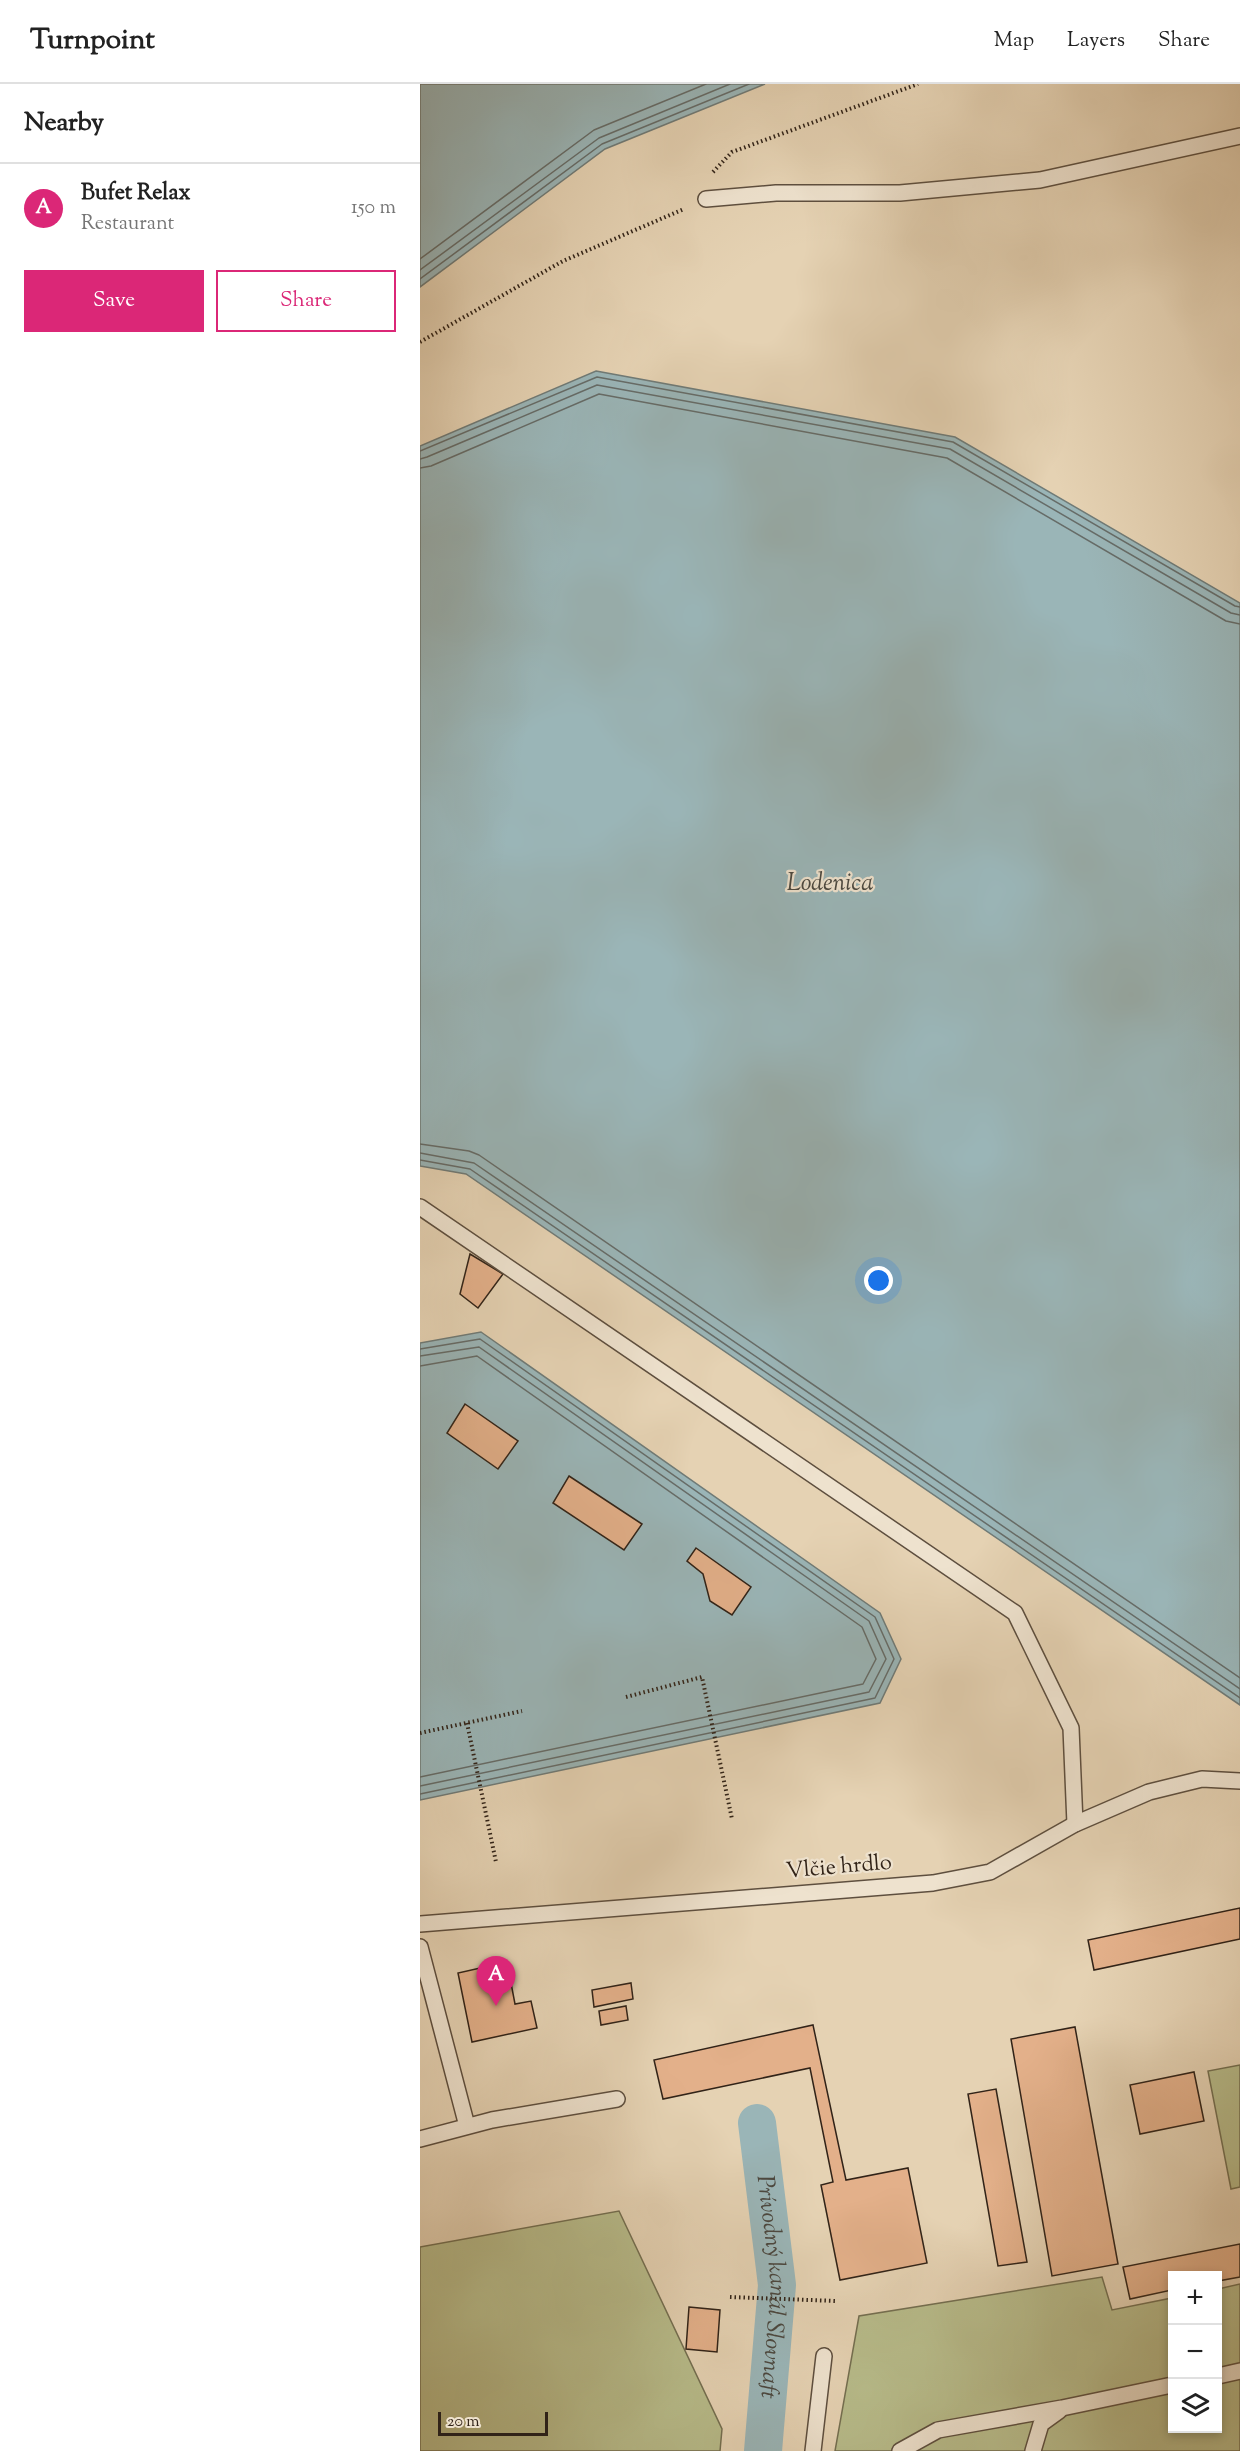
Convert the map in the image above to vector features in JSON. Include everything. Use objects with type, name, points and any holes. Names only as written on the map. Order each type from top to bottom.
[{"type":"lane","points":[[706,200],[776,193],[900,193],[1040,180],[1240,136]]},
{"type":"lane","points":[[420,1207],[1015,1613],[1071,1728],[1075,1824]]},
{"type":"lane","name":"Vlčie hrdlo","points":[[420,1924],[933,1883],[990,1872],[1075,1824],[1149,1792],[1202,1779],[1240,1780]]},
{"type":"lane","points":[[420,1947],[466,2126]]},
{"type":"lane","points":[[421,2140],[466,2126],[617,2099]]},
{"type":"lane","points":[[813,2451],[824,2356]]},
{"type":"lane","points":[[1222,2375],[1240,2371]]},
{"type":"lane","points":[[900,2451],[939,2430],[1168,2386]]},
{"type":"lane","points":[[1033,2451],[1041,2424],[1062,2408]]},
{"type":"path","points":[[420,342],[563,261],[706,200],[712,173],[732,152],[918,84]]},
{"type":"path","points":[[626,1697],[702,1677],[732,1819]]},
{"type":"path","points":[[420,1732],[522,1711]]},
{"type":"path","points":[[467,1723],[496,1862]]},
{"type":"path","points":[[730,2297],[836,2301]]},
{"type":"green space","points":[[1240,2065],[1240,2187],[1231,2189],[1208,2071]]},
{"type":"green space","points":[[619,2211],[722,2429],[720,2451],[420,2451],[420,2247]]},
{"type":"green space","points":[[1102,2277],[1112,2310],[1168,2299],[1168,2433],[1222,2433],[1222,2288],[1240,2284],[1240,2451],[835,2451],[859,2316]]},
{"type":"water","points":[[420,84],[765,84],[605,149],[420,287]]},
{"type":"water","name":"Lodenica","points":[[596,371],[955,437],[1240,603],[1240,1705],[466,1174],[420,1166],[420,446]]},
{"type":"water","points":[[481,1332],[880,1613],[901,1659],[880,1703],[420,1800],[420,1343]]},
{"type":"building","points":[[470,1254],[503,1274],[478,1308],[460,1294]]},
{"type":"building","points":[[465,1404],[518,1441],[498,1469],[447,1433]]},
{"type":"building","points":[[569,1476],[642,1524],[624,1550],[553,1503]]},
{"type":"building","points":[[696,1548],[751,1587],[732,1615],[710,1601],[703,1574],[687,1561]]},
{"type":"building","points":[[1240,1908],[1240,1939],[1094,1970],[1088,1940]]},
{"type":"building","points":[[507,1962],[515,2004],[531,2001],[537,2028],[472,2042],[458,1973]]},
{"type":"building","points":[[631,1983],[633,1999],[594,2007],[592,1990]]},
{"type":"building","points":[[626,2006],[628,2020],[601,2025],[599,2011]]},
{"type":"building","points":[[813,2025],[846,2180],[908,2168],[927,2263],[840,2280],[821,2185],[833,2182],[810,2068],[663,2099],[654,2060]]},
{"type":"building","points":[[1075,2027],[1118,2264],[1052,2276],[1011,2039]]},
{"type":"building","points":[[1194,2072],[1204,2121],[1140,2134],[1130,2085]]},
{"type":"building","points":[[996,2089],[1027,2262],[998,2266],[968,2094]]},
{"type":"building","points":[[1240,2244],[1240,2277],[1222,2280],[1222,2271],[1168,2271],[1168,2291],[1130,2299],[1123,2267]]},
{"type":"building","points":[[689,2307],[720,2310],[717,2352],[686,2349]]},
{"type":"waterway","name":"Prívodný kanál Slovnaft","points":[[757,2123],[777,2285],[763,2451]]},
{"type":"place","name":"Bufet Relax","points":[[496,2006]]}]
